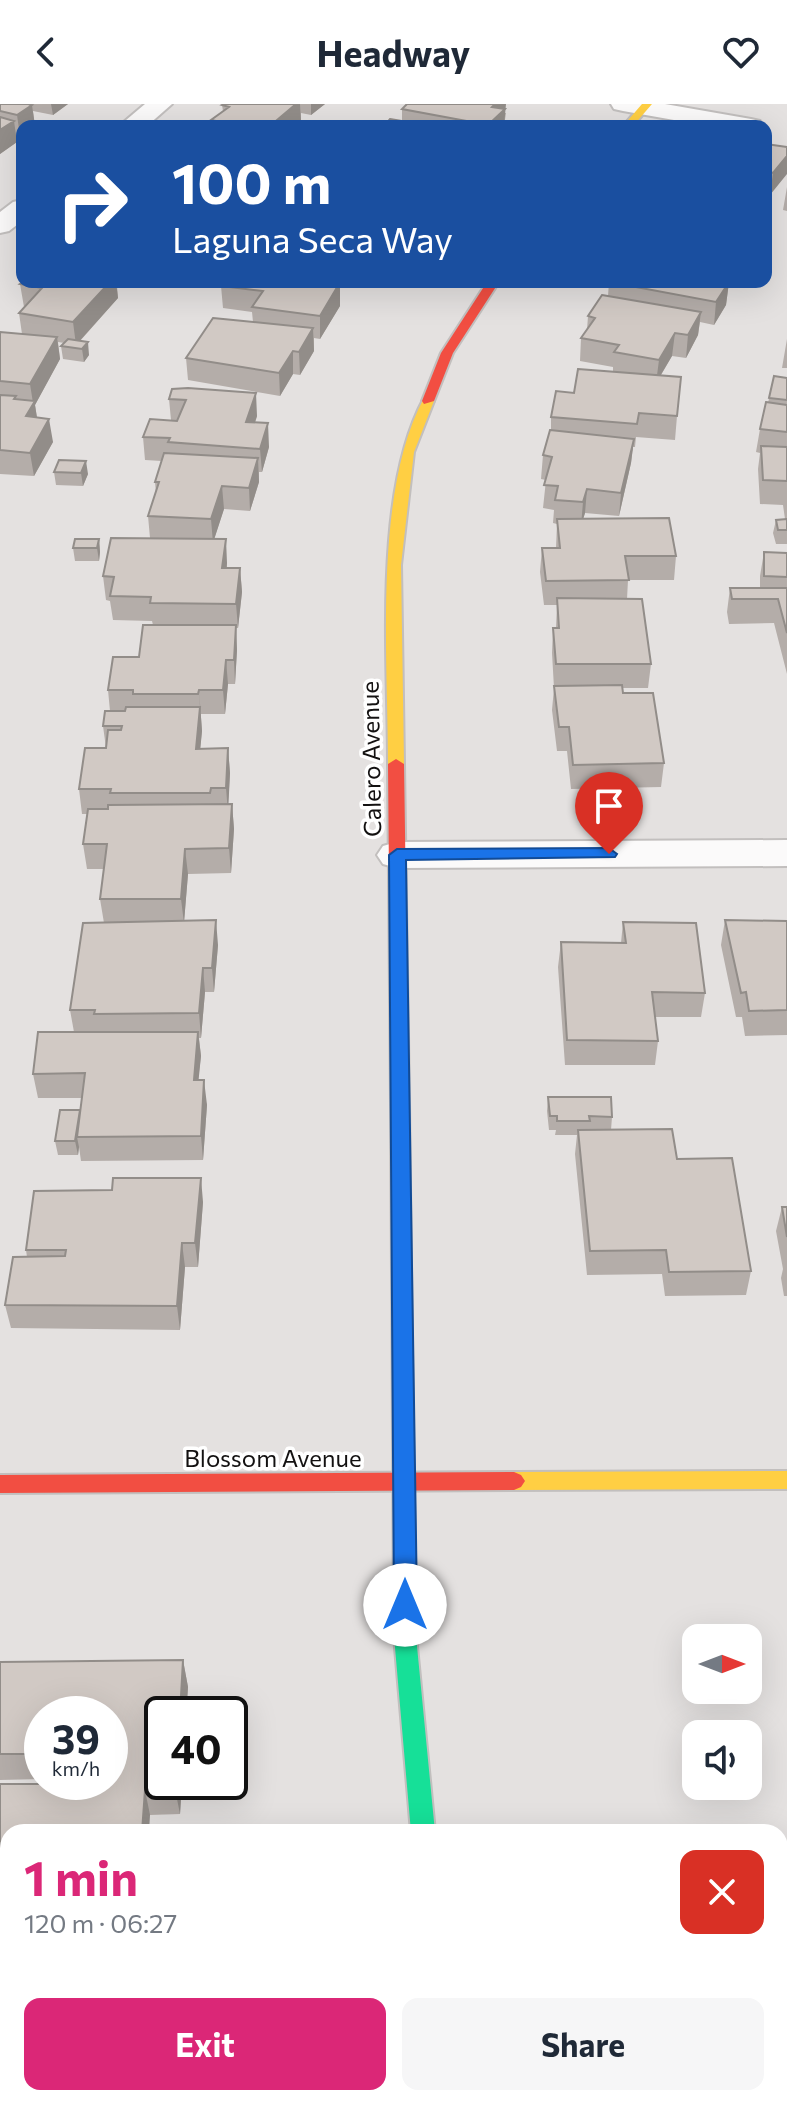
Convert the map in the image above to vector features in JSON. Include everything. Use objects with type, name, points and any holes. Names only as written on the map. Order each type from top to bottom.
[{"type":"street","points":[[139,120],[160,104]]},
{"type":"street","points":[[636,110],[708,120]]},
{"type":"street","points":[[0,225],[16,213]]},
{"type":"street","name":"Calero Avenue","points":[[422,1824],[405,1636],[394,565],[408,452],[447,353],[489,288]]},
{"type":"street","points":[[397,855],[787,853]]},
{"type":"street","name":"Blossom Avenue","points":[[0,1484],[787,1480]]},
{"type":"building","points":[[0,104],[32,105],[17,115],[0,111]]},
{"type":"building","points":[[296,104],[277,120],[211,120],[229,107],[222,105]]},
{"type":"building","points":[[407,104],[495,104],[492,107],[505,109],[493,120],[461,120],[402,109]]},
{"type":"building","points":[[0,117],[14,121],[0,130]]},
{"type":"building","points":[[772,145],[787,147],[787,156],[773,173]]},
{"type":"building","points":[[42,288],[104,288],[73,322],[19,313]]},
{"type":"building","points":[[238,288],[337,288],[320,316],[252,307],[263,291]]},
{"type":"building","points":[[641,288],[725,288],[716,302]]},
{"type":"building","points":[[602,295],[701,312],[688,335],[675,333],[659,360],[614,352],[619,345],[581,338],[595,318],[588,316]]},
{"type":"building","points":[[213,318],[313,328],[299,352],[293,351],[279,373],[186,358]]},
{"type":"building","points":[[0,332],[57,337],[30,384],[0,381]]},
{"type":"building","points":[[68,339],[88,342],[82,349],[61,346]]},
{"type":"building","points":[[578,369],[681,377],[677,416],[639,413],[637,424],[551,417],[556,391],[574,393]]},
{"type":"building","points":[[774,376],[787,378],[787,400],[769,398]]},
{"type":"building","points":[[172,389],[256,393],[246,422],[268,423],[260,449],[168,442],[170,438],[143,437],[150,419],[177,421],[186,400],[169,399]]},
{"type":"building","points":[[0,395],[35,401],[26,416],[49,419],[30,453],[0,450]]},
{"type":"building","points":[[766,402],[787,405],[787,432],[760,429]]},
{"type":"building","points":[[550,430],[634,439],[621,493],[587,489],[583,502],[555,500],[558,486],[544,485],[552,457],[543,455]]},
{"type":"building","points":[[761,446],[787,447],[787,481],[763,480]]},
{"type":"building","points":[[164,453],[258,458],[249,488],[222,486],[211,519],[148,516]]},
{"type":"building","points":[[59,460],[86,461],[81,473],[54,472]]},
{"type":"building","points":[[669,518],[676,556],[625,556],[629,580],[546,581],[542,548],[560,548],[557,519]]},
{"type":"building","points":[[787,519],[787,530],[778,530],[776,520]]},
{"type":"building","points":[[111,538],[226,539],[222,568],[240,568],[236,604],[150,603],[151,597],[110,596],[114,577],[103,576]]},
{"type":"building","points":[[75,539],[99,539],[97,548],[73,548]]},
{"type":"building","points":[[764,552],[787,553],[787,577],[764,576]]},
{"type":"building","points":[[730,588],[787,588],[787,633],[778,599],[732,599]]},
{"type":"building","points":[[557,598],[642,599],[651,664],[556,664],[553,628],[559,628]]},
{"type":"building","points":[[143,625],[236,625],[234,660],[226,660],[223,690],[199,690],[198,694],[133,694],[133,690],[108,690],[113,657],[139,657]]},
{"type":"building","points":[[622,685],[623,693],[653,693],[664,763],[573,765],[569,727],[559,727],[554,686]]},
{"type":"building","points":[[126,707],[200,707],[196,749],[228,748],[226,788],[211,788],[210,793],[110,793],[111,789],[79,789],[85,748],[106,748],[108,730],[121,730],[122,726],[103,726],[105,711],[125,711]]},
{"type":"building","points":[[232,804],[229,848],[185,849],[181,899],[100,899],[107,844],[83,844],[88,809],[108,809],[108,805]]},
{"type":"building","points":[[216,920],[212,968],[203,968],[199,1013],[94,1014],[95,1010],[70,1010],[83,923]]},
{"type":"building","points":[[725,920],[787,921],[787,1010],[749,1011],[746,992],[741,993]]},
{"type":"building","points":[[623,922],[696,923],[705,993],[652,992],[658,1041],[567,1040],[561,942],[626,943]]},
{"type":"building","points":[[38,1032],[198,1032],[194,1080],[204,1080],[201,1136],[77,1137],[85,1073],[33,1074]]},
{"type":"building","points":[[548,1097],[611,1097],[612,1117],[589,1116],[590,1121],[557,1121],[557,1116],[550,1116]]},
{"type":"building","points":[[60,1110],[80,1110],[75,1141],[55,1141]]},
{"type":"building","points":[[672,1129],[677,1159],[732,1158],[751,1271],[669,1272],[666,1250],[590,1251],[578,1130]]},
{"type":"building","points":[[113,1178],[201,1178],[195,1243],[182,1243],[177,1306],[5,1305],[13,1257],[65,1256],[66,1250],[26,1250],[34,1191],[112,1190]]},
{"type":"building","points":[[782,1207],[787,1207],[787,1237]]},
{"type":"building","points":[[183,1660],[181,1696],[144,1696],[143,1824],[0,1824],[0,1784],[24,1784],[24,1800],[128,1800],[128,1696],[24,1696],[24,1754],[0,1754],[0,1662]]},
{"type":"traffic: fast","points":[[403,1436],[405,1636],[422,1824]]},
{"type":"traffic: slow","points":[[633,120],[647,104]]},
{"type":"traffic: slow","points":[[396,764],[394,565],[408,452],[428,401]]},
{"type":"traffic: slow","points":[[400,1104],[403,1436]]},
{"type":"traffic: slow","points":[[514,1481],[787,1480]]},
{"type":"traffic: jam","points":[[428,401],[447,353],[489,288]]},
{"type":"traffic: jam","points":[[396,764],[400,1104]]},
{"type":"traffic: jam","points":[[0,1484],[514,1481]]},
{"type":"route","points":[[405,1605],[397,855],[609,854]]}]
